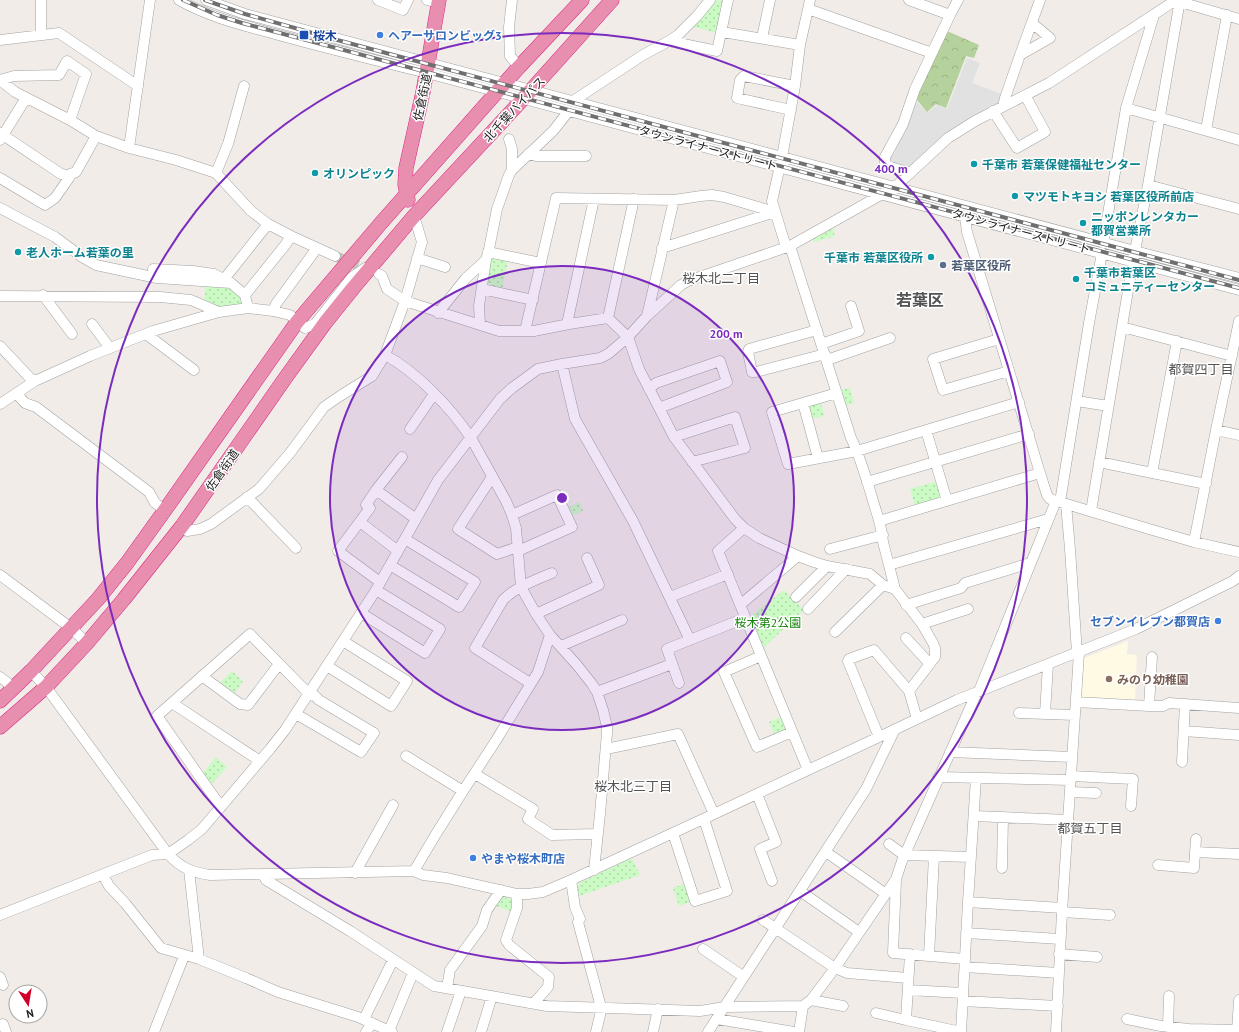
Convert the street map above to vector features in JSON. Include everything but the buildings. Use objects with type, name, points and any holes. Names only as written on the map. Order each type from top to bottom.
[{"type":"highway","name":"北千葉バイパス","points":[[407,194],[519,67],[582,0]]},
{"type":"highway","name":"北千葉バイパス","points":[[414,216],[527,95],[612,0]]},
{"type":"highway","name":"佐倉街道","points":[[0,727],[46,687],[88,642],[124,599],[182,526],[325,323],[414,216],[405,184],[406,168],[428,68],[435,1]]},
{"type":"highway","name":"佐倉街道","points":[[0,701],[103,593],[127,563],[165,510],[297,322],[407,194]]},
{"type":"street","points":[[41,0],[41,35]]},
{"type":"street","points":[[129,148],[150,0]]},
{"type":"street","name":"タウンライナーストリート","points":[[179,0],[216,17],[340,52],[428,68]]},
{"type":"street","name":"タウンライナーストリート","points":[[206,0],[245,14],[428,68],[527,95],[568,112],[965,216],[1134,256],[1239,278]]},
{"type":"street","points":[[378,0],[403,10],[408,0]]},
{"type":"street","points":[[512,0],[509,27],[510,56],[519,67]]},
{"type":"street","points":[[573,101],[643,55],[678,35],[697,16],[710,0]]},
{"type":"street","points":[[669,41],[717,51],[728,0]]},
{"type":"street","points":[[762,38],[770,0]]},
{"type":"street","points":[[909,0],[950,15]]},
{"type":"street","points":[[910,173],[885,165],[885,157],[902,124],[914,89],[958,0]]},
{"type":"street","points":[[1003,106],[1040,0]]},
{"type":"street","points":[[1091,511],[1179,1]]},
{"type":"street","points":[[0,915],[103,876],[152,855],[168,854],[202,829],[260,761],[296,714],[378,586],[438,480],[500,399],[538,369],[600,358],[608,354],[628,337],[647,316],[681,285],[688,281],[788,246],[881,194],[895,186],[948,138],[993,111],[1049,83],[1154,15],[1179,1],[1239,19]]},
{"type":"street","points":[[909,691],[935,657],[935,648],[922,624],[894,589],[883,542],[883,535],[867,482],[851,438],[817,330],[772,201],[791,110],[800,45],[809,4],[932,53]]},
{"type":"street","points":[[1059,973],[965,963],[929,956],[893,953],[896,879],[904,854],[978,691],[1048,519],[1058,501],[1077,401],[1126,108],[1154,15]]},
{"type":"street","points":[[1206,130],[1227,15]]},
{"type":"street","points":[[1020,55],[1050,38],[1032,23]]},
{"type":"street","points":[[722,32],[800,45]]},
{"type":"street","points":[[1,38],[59,33],[138,86]]},
{"type":"street","points":[[0,80],[14,76],[59,75],[67,61],[86,74],[70,120]]},
{"type":"street","points":[[791,110],[737,98],[740,80],[744,76],[795,86]]},
{"type":"street","points":[[0,80],[15,92],[70,120],[96,136],[129,148],[176,160],[216,173],[251,211],[268,224],[334,256]]},
{"type":"street","points":[[216,173],[228,144],[244,86]]},
{"type":"street","name":"タウンライナーストリート","points":[[527,95],[573,101],[895,186],[1103,248]]},
{"type":"street","points":[[993,111],[1017,148],[1044,132],[1025,96]]},
{"type":"street","points":[[26,98],[1,136],[61,174],[68,175],[76,172],[96,136]]},
{"type":"street","points":[[1126,108],[1159,116],[1239,140]]},
{"type":"street","points":[[480,324],[479,306],[487,256],[497,209],[509,175],[528,154],[553,131],[568,112]]},
{"type":"street","points":[[509,139],[512,149],[512,170]]},
{"type":"street","points":[[528,154],[536,156],[586,156]]},
{"type":"street","points":[[0,178],[45,205],[55,198],[69,178],[68,175]]},
{"type":"street","points":[[1148,185],[1239,209]]},
{"type":"street","points":[[525,331],[556,198],[674,200],[712,195],[775,212]]},
{"type":"street","points":[[567,324],[594,199]]},
{"type":"street","points":[[608,318],[634,199]]},
{"type":"street","points":[[647,316],[674,200]]},
{"type":"street","points":[[0,208],[55,236],[82,257],[96,265],[157,278],[228,280]]},
{"type":"street","points":[[662,248],[775,212]]},
{"type":"street","points":[[182,526],[187,531],[206,527],[259,489],[324,407],[372,376],[385,356],[405,302],[422,242],[414,216]]},
{"type":"street","points":[[965,216],[966,232],[1040,473],[1058,501],[1070,549],[1078,653],[1060,939],[1056,1032]]},
{"type":"street","points":[[228,280],[268,224]]},
{"type":"street","points":[[245,296],[291,236]]},
{"type":"street","points":[[273,311],[280,298],[317,248]]},
{"type":"street","points":[[487,256],[541,263]]},
{"type":"street","points":[[438,312],[466,278],[487,256]]},
{"type":"street","name":"タウンライナーストリート","points":[[1134,256],[1239,290]]},
{"type":"street","points":[[417,258],[445,267]]},
{"type":"street","points":[[0,404],[35,381],[90,356],[146,334],[219,312],[248,308],[273,311],[290,316],[305,328],[315,324],[352,277],[378,259]]},
{"type":"street","points":[[153,269],[193,271],[214,274],[228,280],[245,296],[248,308]]},
{"type":"street","points":[[379,274],[382,276],[387,289],[405,302],[499,331],[534,331],[608,318]]},
{"type":"street","points":[[482,289],[533,300]]},
{"type":"street","points":[[0,296],[160,296],[191,300],[219,312]]},
{"type":"street","points":[[43,296],[72,334]]},
{"type":"street","points":[[824,352],[859,331],[851,306]]},
{"type":"street","points":[[608,318],[628,337],[638,369],[650,389],[674,437],[724,506],[744,528],[759,538],[798,556],[827,566],[870,574],[883,585],[894,589]]},
{"type":"street","points":[[1194,542],[1239,321]]},
{"type":"street","points":[[92,324],[110,348]]},
{"type":"street","points":[[1122,327],[1232,356]]},
{"type":"street","points":[[817,330],[749,349],[748,352],[752,372],[824,352],[890,338]]},
{"type":"street","points":[[146,334],[194,370]]},
{"type":"street","points":[[999,339],[933,359],[943,390],[1009,371]]},
{"type":"street","points":[[1152,473],[1177,342]]},
{"type":"street","points":[[0,346],[30,378],[35,381]]},
{"type":"street","points":[[385,356],[407,369],[424,383],[471,438],[506,501],[512,515],[516,528],[521,587],[536,614],[550,634],[586,675],[597,692],[607,727],[594,870]]},
{"type":"street","points":[[650,389],[656,383],[720,361],[727,382],[659,408]]},
{"type":"street","points":[[562,364],[575,419],[633,521],[690,640]]},
{"type":"street","points":[[16,393],[25,403],[36,407],[149,492],[155,503],[165,510]]},
{"type":"street","points":[[837,393],[772,412],[788,464],[857,451],[1019,402]]},
{"type":"street","points":[[410,429],[434,394]]},
{"type":"street","points":[[1077,401],[1108,406]]},
{"type":"street","points":[[803,403],[818,458]]},
{"type":"street","points":[[674,437],[735,417],[745,448],[692,462]]},
{"type":"street","points":[[926,430],[947,501]]},
{"type":"street","points":[[1216,430],[1239,435]]},
{"type":"street","points":[[867,482],[1029,434]]},
{"type":"street","points":[[361,613],[425,653],[440,629],[378,586],[338,551],[370,508],[366,505],[376,490],[402,457]]},
{"type":"street","points":[[1099,462],[1206,484]]},
{"type":"street","points":[[879,521],[1040,473]]},
{"type":"street","points":[[492,477],[458,529],[498,554],[518,549],[572,527],[557,495],[512,515]]},
{"type":"street","points":[[376,490],[416,519]]},
{"type":"street","points":[[247,498],[296,548]]},
{"type":"street","points":[[1058,501],[1194,542],[1239,552]]},
{"type":"street","points":[[889,565],[1048,519]]},
{"type":"street","points":[[360,522],[398,551]]},
{"type":"street","points":[[744,528],[718,551],[808,770]]},
{"type":"street","points":[[830,549],[883,535]]},
{"type":"street","points":[[390,565],[459,607],[475,582],[405,539]]},
{"type":"street","points":[[740,605],[798,556]]},
{"type":"street","points":[[536,614],[599,585],[587,558]]},
{"type":"street","points":[[906,605],[961,588],[965,583],[1030,564]]},
{"type":"street","points":[[796,597],[827,566]]},
{"type":"street","points":[[808,609],[846,569]]},
{"type":"street","points":[[530,683],[474,648],[503,600],[508,595],[524,584],[552,573]]},
{"type":"street","points":[[670,597],[728,574]]},
{"type":"street","points":[[0,575],[88,642]]},
{"type":"street","points":[[31,670],[46,687],[168,854],[176,862],[190,870],[210,875],[414,871],[424,875],[447,878],[517,894],[528,894],[543,892],[594,870],[956,700],[1136,629],[1233,581],[1239,576]]},
{"type":"street","points":[[835,632],[883,585]]},
{"type":"street","points":[[922,624],[968,609]]},
{"type":"street","points":[[679,683],[667,649],[745,618]]},
{"type":"street","points":[[560,646],[622,620]]},
{"type":"street","points":[[221,808],[157,716],[250,634],[310,693],[374,733],[361,752],[296,714]]},
{"type":"street","points":[[414,871],[538,672],[550,634]]},
{"type":"street","points":[[906,638],[930,664]]},
{"type":"street","points":[[327,666],[391,706],[407,681],[343,641]]},
{"type":"street","points":[[879,737],[848,661],[849,659],[874,650],[909,691],[917,719]]},
{"type":"street","points":[[761,656],[724,672],[757,747],[792,732]]},
{"type":"street","points":[[1149,706],[1152,657]]},
{"type":"street","points":[[202,676],[240,704],[248,705],[279,664]]},
{"type":"street","points":[[597,692],[672,664]]},
{"type":"street","points":[[1045,714],[1048,664]]},
{"type":"street","points":[[0,677],[14,688]]},
{"type":"street","points":[[1076,702],[1149,706],[1163,706],[1169,703],[1239,708]]},
{"type":"street","points":[[172,703],[260,761]]},
{"type":"street","points":[[1182,762],[1185,704]]},
{"type":"street","points":[[1019,713],[1075,715]]},
{"type":"street","points":[[708,1032],[866,789],[895,729]]},
{"type":"street","points":[[1184,731],[1239,735]]},
{"type":"street","points":[[606,749],[678,734],[714,814]]},
{"type":"street","points":[[950,752],[1072,757]]},
{"type":"street","points":[[406,756],[463,791]]},
{"type":"street","points":[[475,774],[533,809],[528,819],[552,835],[598,834]]},
{"type":"street","points":[[938,777],[1133,779],[1134,802]]},
{"type":"street","points":[[876,1013],[961,1032],[976,778]]},
{"type":"street","points":[[1070,792],[1096,793]]},
{"type":"street","points":[[757,794],[776,842],[760,849],[772,880]]},
{"type":"street","points":[[355,873],[393,805]]},
{"type":"street","points":[[974,816],[1068,820]]},
{"type":"street","points":[[1002,868],[1003,817]]},
{"type":"street","points":[[673,833],[695,901],[727,891],[704,819]]},
{"type":"street","points":[[1158,865],[1194,868],[1196,839]]},
{"type":"street","points":[[889,844],[904,854],[971,857]]},
{"type":"street","points":[[826,852],[886,894]]},
{"type":"street","points":[[1195,852],[1239,854]]},
{"type":"street","points":[[929,956],[934,856]]},
{"type":"street","points":[[190,870],[199,959]]},
{"type":"street","points":[[263,874],[266,880],[350,931],[434,986],[547,1006],[700,1011],[725,1007],[807,1003],[843,1006]]},
{"type":"street","points":[[103,876],[109,886],[125,903],[161,948],[184,956],[199,959],[278,992],[368,1021],[390,1031],[413,973]]},
{"type":"street","points":[[799,1032],[807,1003],[835,968],[896,879]]},
{"type":"street","points":[[571,880],[575,907],[580,919],[578,922],[601,1007],[596,1032]]},
{"type":"street","points":[[447,988],[450,970],[482,926],[487,910],[501,890]]},
{"type":"street","points":[[800,891],[859,932]]},
{"type":"street","points":[[517,894],[517,908],[506,940],[509,945],[549,977],[548,987],[534,1003]]},
{"type":"street","points":[[968,902],[1110,915]]},
{"type":"street","points":[[762,920],[835,968],[847,973],[908,978]]},
{"type":"street","points":[[966,933],[1060,939]]},
{"type":"street","points":[[703,949],[744,978]]},
{"type":"street","points":[[906,1020],[910,954]]},
{"type":"street","points":[[1060,954],[1097,957]]},
{"type":"street","points":[[154,1032],[184,956]]},
{"type":"street","points":[[366,1032],[368,1021],[394,960]]},
{"type":"street","points":[[908,990],[1058,1006]]},
{"type":"street","points":[[447,1032],[461,991]]},
{"type":"street","points":[[481,1032],[492,996]]},
{"type":"street","points":[[1163,1028],[1169,996]]},
{"type":"street","points":[[1127,1019],[1163,1028],[1237,1031],[1239,1000]]},
{"type":"street","points":[[653,1032],[658,1009]]},
{"type":"street","points":[[717,1019],[767,1030],[794,1032]]},
{"type":"shaded area","points":[[967,58],[980,63],[972,83],[1002,94],[997,107],[910,169],[890,163],[889,161],[891,156],[896,150],[895,147],[907,125],[916,101],[927,113],[937,105],[947,109]]},
{"type":"shaded area","name":"みのり幼稚園","points":[[1128,641],[1127,654],[1137,655],[1135,702],[1079,701],[1084,658]]},
{"type":"green space","points":[[712,0],[724,1],[718,33],[690,26]]},
{"type":"green space","points":[[947,31],[979,45],[974,58],[966,56],[946,108],[936,104],[927,112],[917,100],[919,92]]},
{"type":"green space","points":[[832,226],[835,236],[814,242],[812,238]]},
{"type":"green space","points":[[494,256],[508,259],[502,291],[486,287],[490,258]]},
{"type":"green space","points":[[206,283],[231,284],[244,296],[246,306],[219,308],[204,301]]},
{"type":"green space","points":[[850,388],[854,403],[843,406],[839,390]]},
{"type":"green space","points":[[821,402],[824,416],[811,419],[808,408],[809,405]]},
{"type":"green space","points":[[938,481],[942,494],[939,499],[915,507],[910,489]]},
{"type":"green space","points":[[579,502],[583,511],[571,516],[567,508]]},
{"type":"green space","name":"桜木第2公園","points":[[784,590],[804,610],[761,650],[748,618]]},
{"type":"green space","points":[[232,671],[243,681],[235,693],[220,683]]},
{"type":"green space","points":[[782,716],[789,730],[775,736],[769,722]]},
{"type":"green space","points":[[216,757],[227,767],[210,786],[202,774]]},
{"type":"green space","points":[[632,858],[640,875],[579,896],[577,888],[579,883]]},
{"type":"green space","points":[[686,883],[693,901],[679,906],[673,888]]},
{"type":"green space","points":[[500,896],[513,900],[512,912],[494,905]]},
{"type":"tunnel","points":[[335,256],[372,271]]},
{"type":"railway","points":[[183,0],[217,15],[242,23],[1239,288]]},
{"type":"railway","points":[[205,0],[245,14],[341,41],[1239,280]]},
{"type":"place","name":"桜木","points":[[304,35]]},
{"type":"place","name":"ヘアーサロンビッグ3","points":[[380,35]]},
{"type":"place","name":"千葉市 若葉保健福祉センター","points":[[974,164]]},
{"type":"place","name":"オリンピック","points":[[315,173]]},
{"type":"place","name":"マツモトキヨシ 若葉区役所前店","points":[[1015,196]]},
{"type":"place","name":"ニッポンレンタカー 都賀営業所","points":[[1083,223]]},
{"type":"place","name":"老人ホーム若葉の里","points":[[18,252]]},
{"type":"place","name":"千葉市 若葉区役所","points":[[931,257]]},
{"type":"place","name":"若葉区役所","points":[[943,265]]},
{"type":"place","name":"千葉市若葉区 コミュニティーセンター","points":[[1076,279]]},
{"type":"place","name":"セブンイレブン都賀店","points":[[1218,621]]},
{"type":"place","name":"みのり幼稚園","points":[[1109,679]]},
{"type":"place","name":"やまや桜木町店","points":[[473,858]]},
{"type":"district","name":"桜木北二丁目","points":[[721,278]]},
{"type":"district","name":"若葉区","points":[[920,300]]},
{"type":"district","name":"都賀四丁目","points":[[1201,369]]},
{"type":"district","name":"桜木北三丁目","points":[[633,786]]},
{"type":"district","name":"都賀五丁目","points":[[1090,828]]}]
